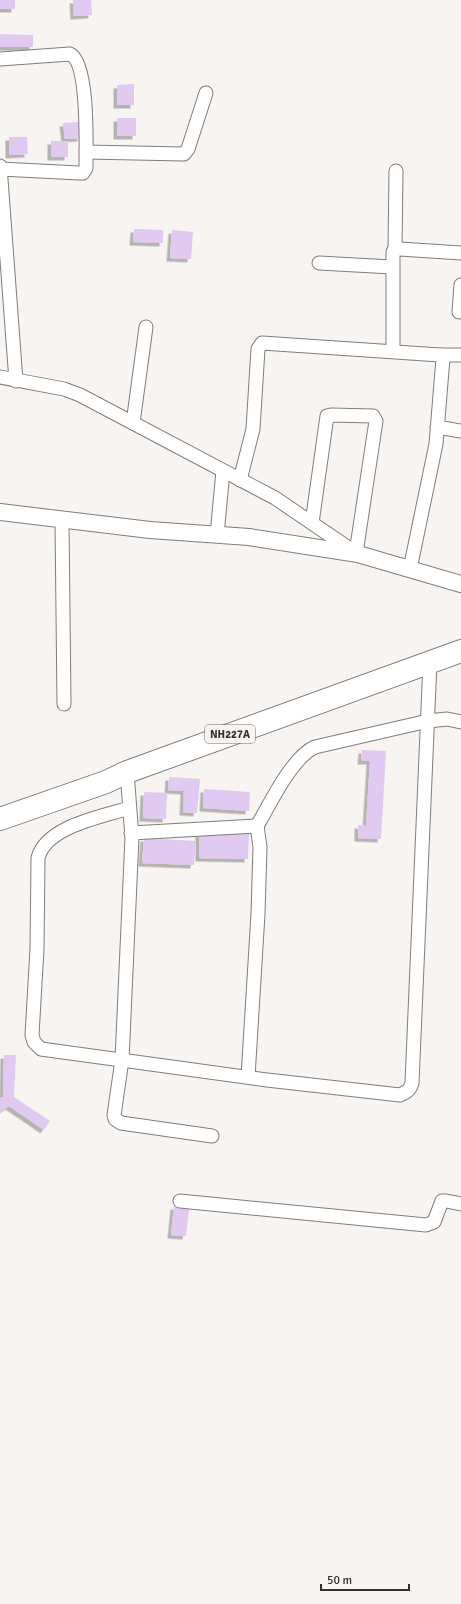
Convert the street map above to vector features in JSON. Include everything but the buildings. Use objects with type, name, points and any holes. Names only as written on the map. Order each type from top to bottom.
[{"type":"highway","name":"NH227A","points":[[0,819],[106,782],[127,772],[461,651]]},
{"type":"street","points":[[0,59],[70,54],[75,57],[84,82],[86,168],[83,173],[0,168],[16,381]]},
{"type":"street","points":[[86,152],[184,154],[188,149],[206,92]]},
{"type":"street","points":[[393,351],[392,256],[396,249],[396,171]]},
{"type":"street","points":[[396,249],[461,253]]},
{"type":"street","points":[[319,263],[392,266]]},
{"type":"street","points":[[459,312],[461,291]]},
{"type":"street","points":[[132,423],[146,327]]},
{"type":"street","points":[[240,480],[253,429],[258,349],[262,343],[461,355]]},
{"type":"street","points":[[410,569],[436,444],[443,358],[440,354]]},
{"type":"street","points":[[0,377],[73,392],[275,498],[357,553]]},
{"type":"street","points":[[312,523],[327,416],[373,416],[376,421],[357,553]]},
{"type":"street","points":[[437,427],[461,431]]},
{"type":"street","points":[[217,535],[223,471]]},
{"type":"street","points":[[0,512],[150,530],[249,537],[357,553],[461,584]]},
{"type":"street","points":[[62,520],[64,704]]},
{"type":"street","points":[[129,808],[73,826],[51,837],[44,844],[38,858],[37,949],[32,1034],[34,1042],[41,1049],[248,1077],[400,1095],[410,1089],[412,1083],[430,662]]},
{"type":"street","points":[[248,1077],[258,914],[260,847],[257,826],[295,764],[307,750],[314,747],[428,721],[447,719],[461,722]]},
{"type":"street","points":[[127,772],[131,833],[122,1060],[114,1115],[118,1122],[212,1136]]},
{"type":"street","points":[[131,833],[257,826]]},
{"type":"street","points":[[180,1201],[426,1224],[434,1222],[442,1202],[446,1201],[461,1204]]}]
